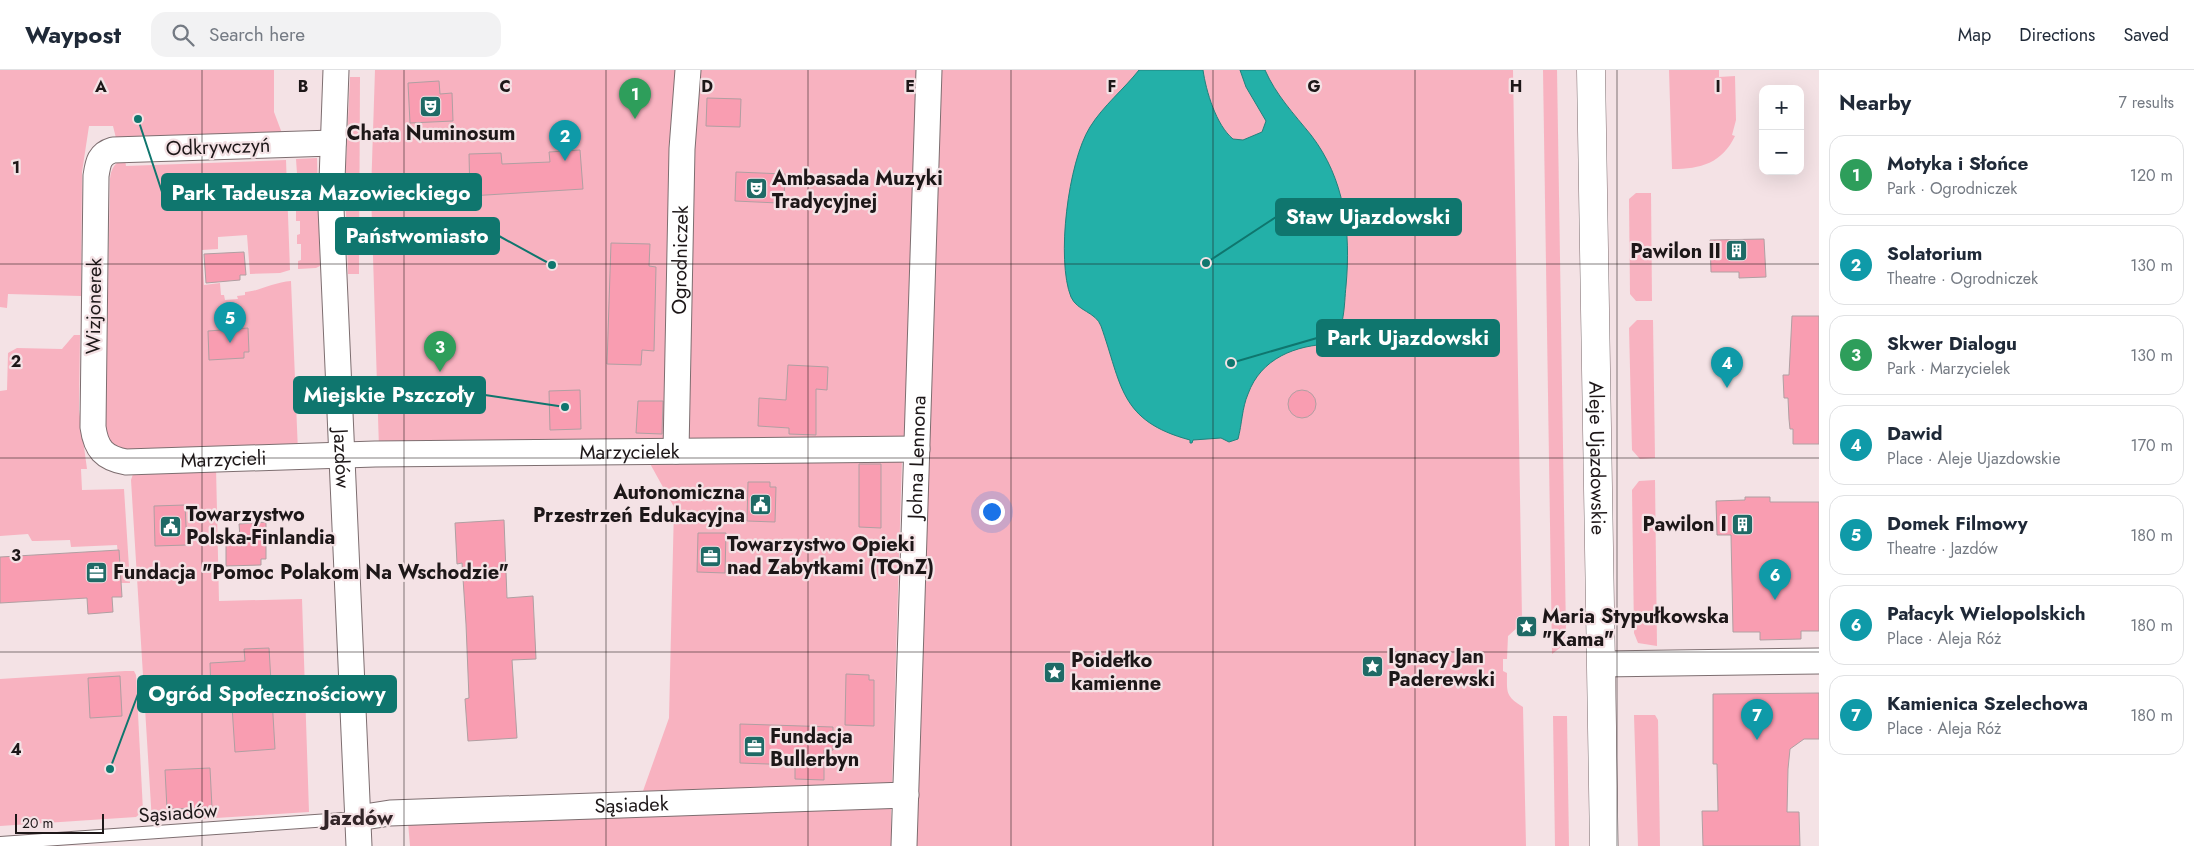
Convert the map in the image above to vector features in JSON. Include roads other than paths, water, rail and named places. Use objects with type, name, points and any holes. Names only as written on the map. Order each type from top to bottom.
[{"type":"street","name":"Jazdów","points":[[336,70],[331,208],[359,846]]},
{"type":"street","name":"Ogrodniczek","points":[[676,451],[682,149],[688,70]]},
{"type":"street","name":"Johna Lennona","points":[[904,846],[929,70]]},
{"type":"street","name":"Aleje Ujazdowskie","points":[[1591,70],[1604,846]]},
{"type":"street","name":"Odkrywczyń","points":[[104,154],[113,150],[333,143]]},
{"type":"street","name":"Wizjonerek","points":[[100,447],[92,409],[96,176],[99,159],[104,154]]},
{"type":"street","name":"Marzycieli","points":[[100,447],[126,462],[343,454]]},
{"type":"street","name":"Marzycielek","points":[[343,454],[917,449]]},
{"type":"street","points":[[1601,664],[1819,661]]},
{"type":"street","name":"Sąsiadek","points":[[358,818],[390,813],[906,795]]},
{"type":"lane","name":"Sąsiadów","points":[[0,843],[358,818]]},
{"type":"water","points":[[1139,70],[1203,70],[1209,97],[1217,117],[1233,139],[1243,140],[1262,132],[1266,121],[1246,87],[1240,70],[1265,70],[1280,96],[1322,152],[1332,170],[1343,207],[1346,226],[1347,266],[1344,309],[1339,332],[1331,344],[1305,347],[1293,351],[1281,356],[1262,371],[1246,399],[1238,439],[1229,442],[1221,438],[1193,440],[1190,443],[1190,440],[1167,432],[1149,422],[1136,411],[1120,383],[1099,321],[1074,302],[1067,281],[1065,236],[1067,211],[1070,186],[1082,143],[1095,119]]},
{"type":"place","name":"Chata Numinosum","points":[[431,107]]},
{"type":"place","name":"Park Tadeusza Mazowieckiego","points":[[138,119]]},
{"type":"place","name":"Motyka i Słońce","points":[[635,119]]},
{"type":"place","name":"Solatorium","points":[[565,161]]},
{"type":"place","name":"Ambasada Muzyki Tradycyjnej","points":[[756,189]]},
{"type":"place","name":"Pawilon II","points":[[1737,251]]},
{"type":"place","name":"Staw Ujazdowski","points":[[1206,263]]},
{"type":"place","name":"Państwomiasto","points":[[552,265]]},
{"type":"place","name":"Domek Filmowy","points":[[230,343]]},
{"type":"place","name":"Park Ujazdowski","points":[[1231,363]]},
{"type":"place","name":"Skwer Dialogu","points":[[440,372]]},
{"type":"place","name":"Dawid","points":[[1727,388]]},
{"type":"place","name":"Miejskie Pszczoły","points":[[565,407]]},
{"type":"place","name":"Autonomiczna Przestrzeń Edukacyjna","points":[[761,504]]},
{"type":"place","name":"Pawilon I","points":[[1743,524]]},
{"type":"place","name":"Towarzystwo Polska-Finlandia","points":[[170,526]]},
{"type":"place","name":"Towarzystwo Opieki nad Zabytkami (TOnZ)","points":[[711,556]]},
{"type":"place","name":"Fundacja \"Pomoc Polakom Na Wschodzie\"","points":[[97,572]]},
{"type":"place","name":"Pałacyk Wielopolskich","points":[[1775,600]]},
{"type":"place","name":"Maria Stypułkowska \"Kama\"","points":[[1526,627]]},
{"type":"place","name":"Ignacy Jan Paderewski","points":[[1372,667]]},
{"type":"place","name":"Poidełko kamienne","points":[[1055,672]]},
{"type":"place","name":"Kamienica Szelechowa","points":[[1757,740]]},
{"type":"place","name":"Fundacja Bullerbyn","points":[[754,747]]},
{"type":"place","name":"Ogród Społecznościowy","points":[[110,769]]},
{"type":"district","name":"Jazdów","points":[[358,818]]}]
